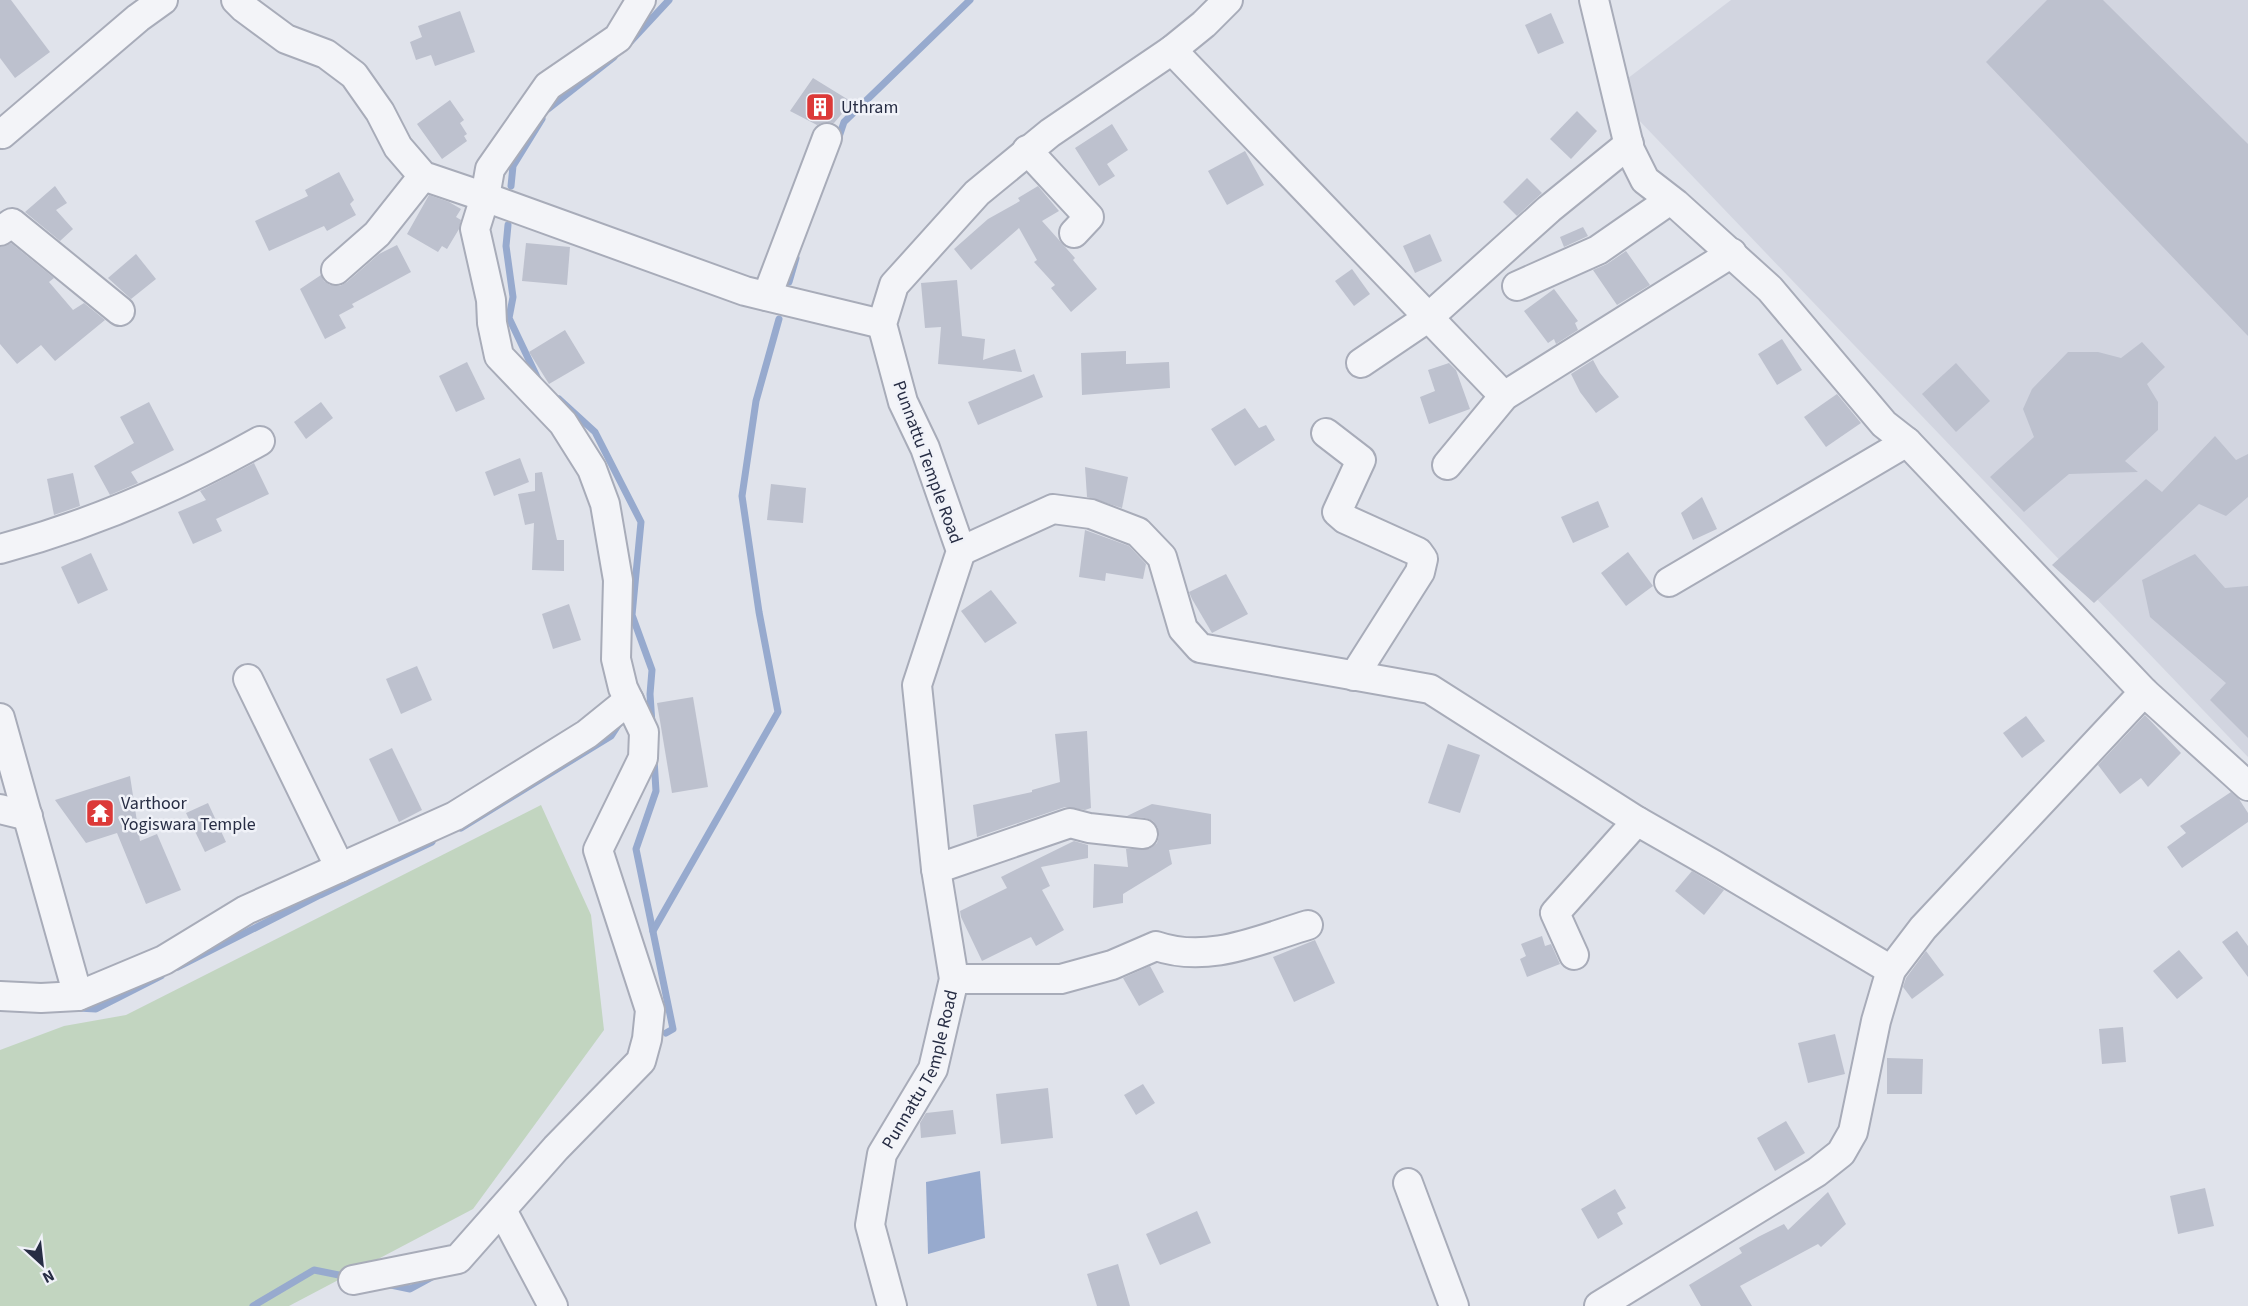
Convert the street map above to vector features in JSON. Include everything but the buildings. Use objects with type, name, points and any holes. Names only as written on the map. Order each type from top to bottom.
[{"type":"street","points":[[2,134],[138,18],[163,0]]},
{"type":"street","points":[[236,0],[286,39],[326,54],[354,75],[380,112],[398,147],[423,176],[745,291],[882,324],[894,285],[976,193],[1027,150],[1172,50],[1204,24],[1228,0]]},
{"type":"street","points":[[353,1280],[458,1259],[556,1148],[641,1061],[647,1039],[650,1010],[598,850],[643,758],[644,732],[623,688],[616,658],[618,580],[605,504],[592,470],[563,423],[499,356],[492,323],[491,300],[475,229],[485,197],[490,169],[548,86],[618,38],[641,0]]},
{"type":"street","points":[[1594,0],[1629,144],[1645,180],[1732,253],[1770,289],[1884,424],[1907,442],[2144,692],[2248,786]]},
{"type":"street","points":[[1172,50],[1504,396]]},
{"type":"street","points":[[767,296],[827,138]]},
{"type":"street","points":[[1361,363],[1429,317],[1549,209],[1629,144]]},
{"type":"street","points":[[1027,150],[1089,217],[1074,233]]},
{"type":"street","points":[[336,270],[377,234],[423,176]]},
{"type":"street","points":[[1517,286],[1598,250],[1670,200]]},
{"type":"street","points":[[0,231],[12,223],[120,311]]},
{"type":"street","points":[[1447,465],[1504,396],[1732,253]]},
{"type":"street","name":"Punnattu Temple Road","points":[[882,324],[903,402],[925,448],[961,551],[917,684],[936,869],[954,979],[933,1070],[882,1154],[870,1225],[892,1306]]},
{"type":"street","points":[[1326,433],[1361,460],[1337,512],[1345,519],[1418,552],[1423,559],[1420,572],[1354,676]]},
{"type":"street","points":[[0,549],[54,534],[148,497],[260,441]]},
{"type":"street","points":[[1669,582],[1907,442]]},
{"type":"street","points":[[961,551],[1053,509],[1091,514],[1138,532],[1162,557],[1183,628],[1200,648],[1430,689],[1637,821],[1892,970]]},
{"type":"street","points":[[248,679],[340,868]]},
{"type":"street","points":[[1599,1306],[1817,1172],[1841,1153],[1853,1132],[1876,1021],[1892,970],[1923,928],[2144,692]]},
{"type":"street","points":[[0,996],[41,998],[78,996],[164,960],[246,910],[455,816],[587,734],[629,700]]},
{"type":"street","points":[[0,718],[78,996]]},
{"type":"street","points":[[0,809],[28,816]]},
{"type":"street","points":[[1574,955],[1555,913],[1637,821]]},
{"type":"street","points":[[936,869],[1070,823],[1089,828],[1143,834]]},
{"type":"street","points":[[954,979],[1061,979],[1112,964],[1156,946],[1174,952],[1201,954],[1234,948],[1308,925]]},
{"type":"street","points":[[1408,1183],[1454,1306]]},
{"type":"street","points":[[502,1210],[553,1306]]},
{"type":"shaded area","points":[[1731,0],[2248,0],[2248,757],[1611,91]]},
{"type":"green space","points":[[541,805],[591,915],[604,1030],[473,1209],[289,1306],[0,1306],[0,1050],[64,1026],[126,1015]]},
{"type":"water","points":[[980,1171],[985,1238],[928,1254],[926,1182]]},
{"type":"waterway","points":[[631,41],[669,0]]},
{"type":"waterway","points":[[838,140],[844,122],[970,0]]},
{"type":"waterway","points":[[548,109],[614,57]]},
{"type":"waterway","points":[[511,186],[513,166],[542,119]]},
{"type":"waterway","points":[[508,225],[506,246],[513,297],[509,318],[538,379]]},
{"type":"waterway","points":[[789,282],[796,258]]},
{"type":"waterway","points":[[653,931],[778,712],[759,612],[742,496],[756,401],[779,319]]},
{"type":"waterway","points":[[559,399],[595,432],[641,522],[632,615],[652,670],[650,694],[652,724]]},
{"type":"waterway","points":[[461,828],[611,736],[620,722]]},
{"type":"waterway","points":[[654,759],[656,791],[636,849],[673,1029],[666,1033]]},
{"type":"waterway","points":[[178,967],[320,895],[432,842]]},
{"type":"waterway","points":[[78,1008],[96,1009],[161,976]]},
{"type":"waterway","points":[[253,1306],[314,1270],[349,1277]]},
{"type":"waterway","points":[[386,1284],[410,1289],[434,1276]]},
{"type":"place","name":"Uthram","points":[[820,107]]},
{"type":"place","name":"Varthoor Yogiswara Temple","points":[[100,813]]}]
